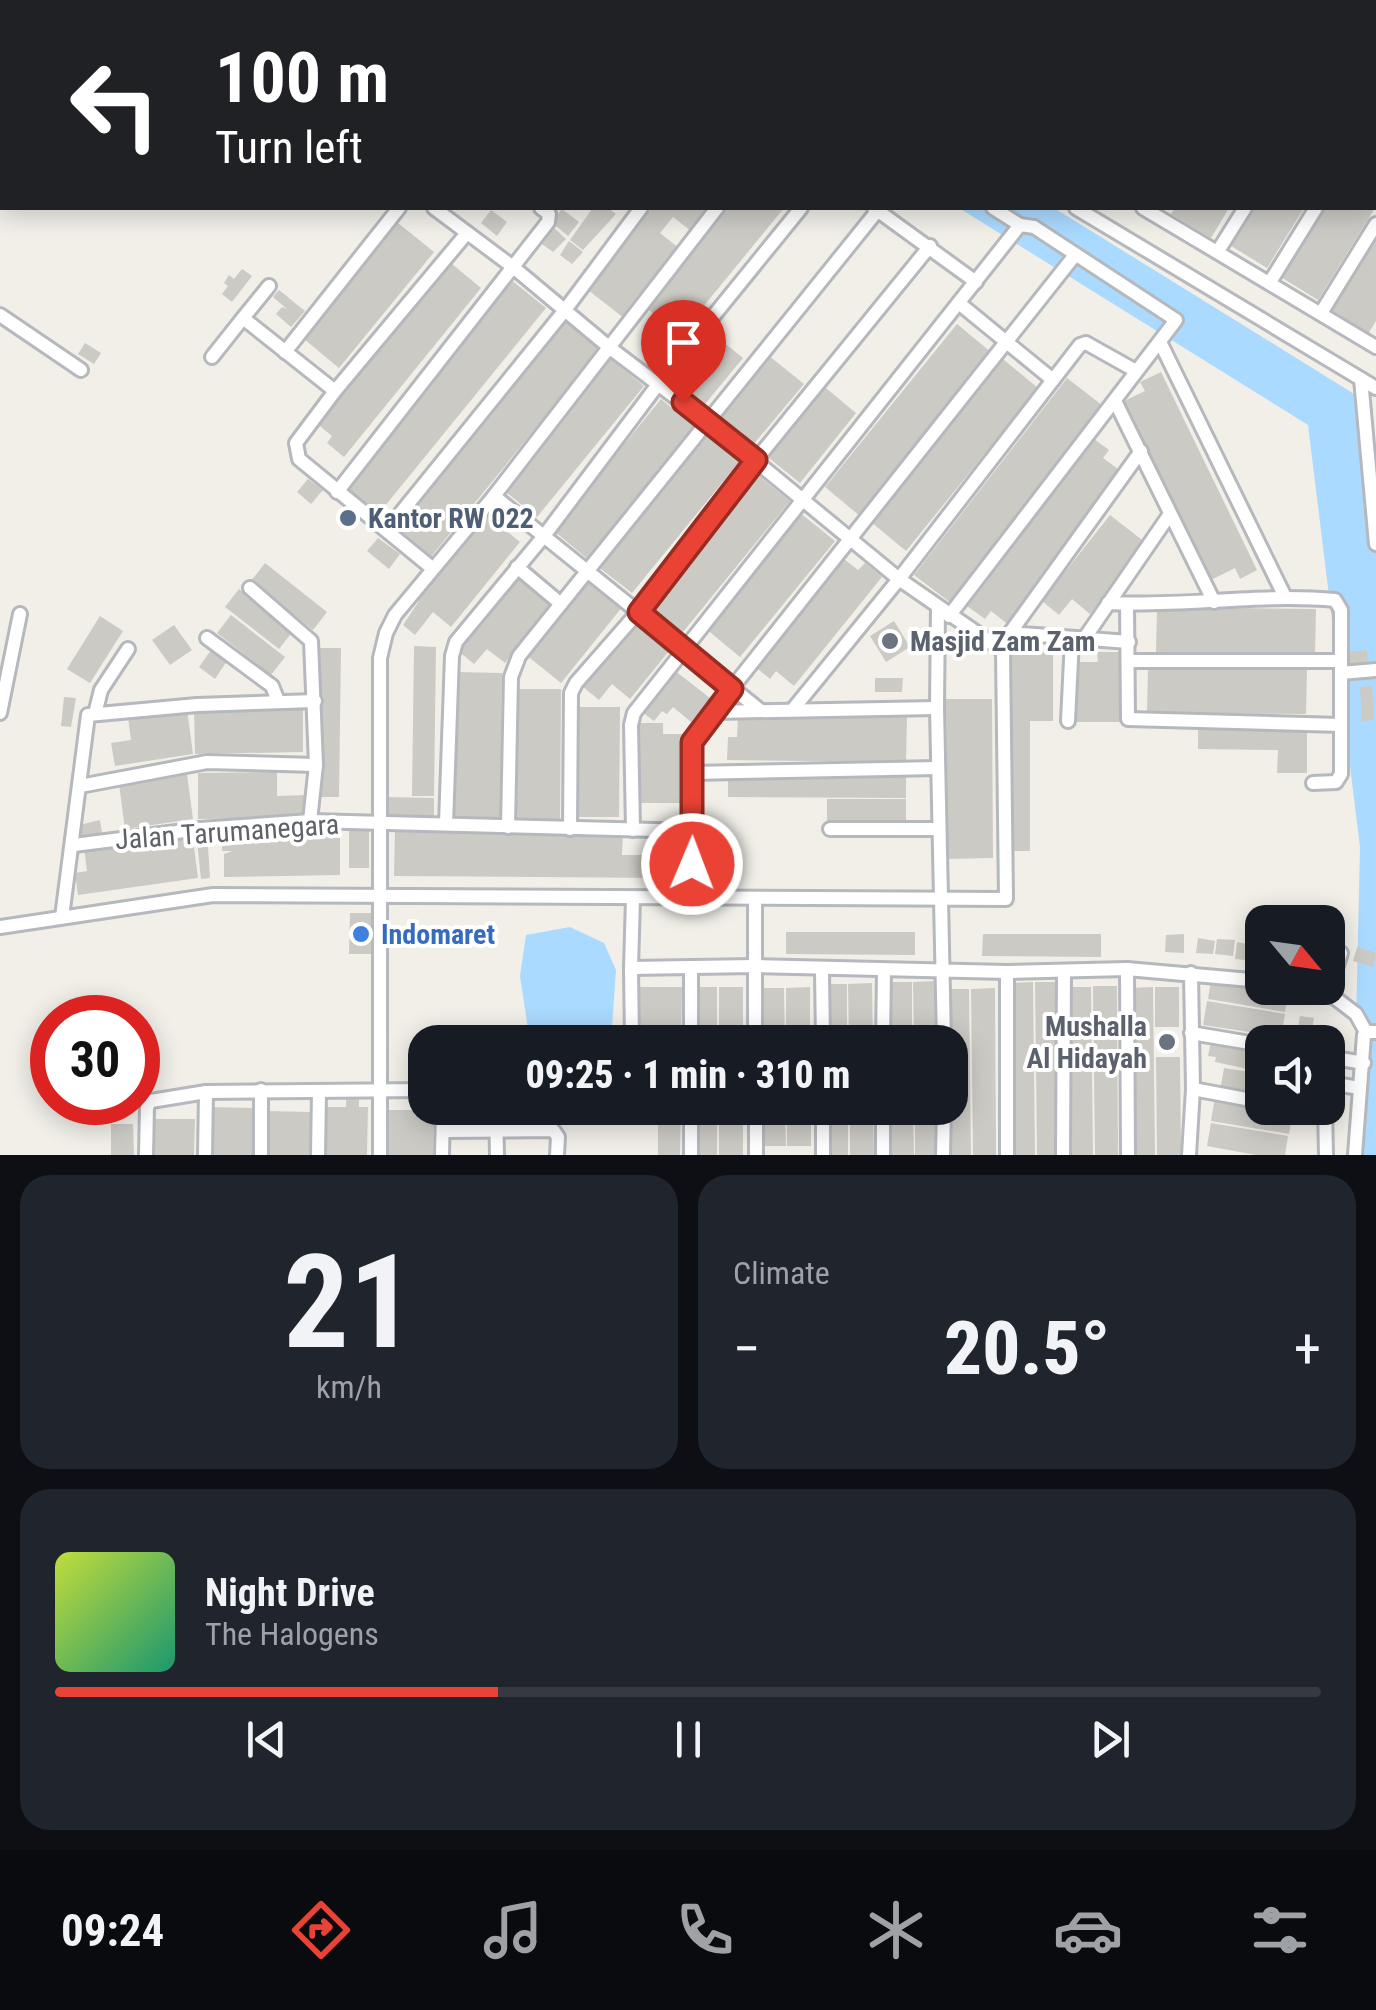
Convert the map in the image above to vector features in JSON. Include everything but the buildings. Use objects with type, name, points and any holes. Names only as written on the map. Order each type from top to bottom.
[{"type":"street","points":[[286,352],[397,210]]},
{"type":"street","points":[[437,210],[756,460],[899,579],[1002,651]]},
{"type":"street","points":[[337,492],[550,219],[543,210]]},
{"type":"street","points":[[386,530],[639,210]]},
{"type":"street","points":[[380,1155],[380,658],[391,620],[494,496],[715,210]]},
{"type":"street","points":[[446,824],[452,649],[799,210]]},
{"type":"street","points":[[508,827],[513,667],[875,210]]},
{"type":"street","points":[[877,210],[976,282]]},
{"type":"street","points":[[944,1025],[936,708],[944,612],[1176,320],[1034,226],[1020,225],[996,210]]},
{"type":"street","points":[[1079,210],[1376,388]]},
{"type":"street","points":[[1218,251],[1245,210]]},
{"type":"street","points":[[1270,282],[1315,210]]},
{"type":"street","points":[[1159,212],[1375,345]]},
{"type":"street","points":[[1321,313],[1376,224]]},
{"type":"street","points":[[633,830],[631,725],[640,705],[1020,225]]},
{"type":"street","points":[[432,568],[337,492],[295,452],[296,444],[335,391],[467,233]]},
{"type":"street","points":[[570,829],[571,694],[930,246]]},
{"type":"street","points":[[691,898],[692,742],[1075,255]]},
{"type":"street","points":[[212,357],[268,286]]},
{"type":"street","points":[[960,304],[1053,380]]},
{"type":"street","points":[[0,315],[82,370]]},
{"type":"street","points":[[242,318],[335,391]]},
{"type":"street","points":[[1160,342],[1284,597]]},
{"type":"street","points":[[794,708],[1083,343],[1136,371]]},
{"type":"street","points":[[1361,379],[1376,544]]},
{"type":"street","points":[[1115,401],[1214,602]]},
{"type":"street","points":[[0,927],[213,896],[1006,900],[1002,651],[1010,633],[1140,451]]},
{"type":"street","points":[[494,496],[761,711]]},
{"type":"street","points":[[1068,721],[1078,639],[1170,514]]},
{"type":"street","points":[[518,567],[561,604]]},
{"type":"street","points":[[250,588],[310,638],[316,701],[316,766],[310,821]]},
{"type":"street","points":[[1108,603],[1284,597],[1335,600],[1341,610],[1340,778],[1336,782],[1312,783]]},
{"type":"street","points":[[1127,604],[1126,716],[1131,720],[1341,724]]},
{"type":"street","points":[[0,714],[20,614]]},
{"type":"street","points":[[1010,633],[1128,642]]},
{"type":"street","points":[[207,638],[272,686],[278,701]]},
{"type":"street","points":[[95,714],[100,690],[128,649]]},
{"type":"street","points":[[1129,661],[1341,667],[1357,673],[1376,670]]},
{"type":"street","points":[[62,917],[74,845],[86,718],[95,714],[316,701]]},
{"type":"street","points":[[714,712],[936,708]]},
{"type":"street","points":[[80,786],[206,762],[316,766]]},
{"type":"street","points":[[692,774],[938,768]]},
{"type":"street","name":"Jalan Tarumanegara","points":[[74,845],[200,829],[310,821],[694,831]]},
{"type":"street","points":[[830,829],[940,829]]},
{"type":"street","points":[[632,1025],[633,898]]},
{"type":"street","points":[[755,898],[755,1025]]},
{"type":"street","points":[[631,968],[755,966],[1007,972],[1127,968],[1245,979]]},
{"type":"street","points":[[691,1025],[692,968]]},
{"type":"street","points":[[1127,968],[1128,1155]]},
{"type":"street","points":[[822,970],[823,1025]]},
{"type":"street","points":[[883,1025],[884,970]]},
{"type":"street","points":[[1063,1155],[1064,971]]},
{"type":"street","points":[[1007,972],[1007,1155]]},
{"type":"street","points":[[1189,1155],[1193,1089],[1191,973]]},
{"type":"street","points":[[1345,1005],[1371,1032],[1360,1088],[1355,1155]]},
{"type":"street","points":[[1191,1033],[1245,1043]]},
{"type":"street","points":[[1345,1060],[1364,1063]]},
{"type":"street","points":[[1345,1086],[1360,1088]]},
{"type":"street","points":[[1193,1089],[1245,1099]]},
{"type":"street","points":[[261,1090],[261,1155]]},
{"type":"street","points":[[146,1155],[148,1104],[206,1092],[408,1090]]},
{"type":"street","points":[[318,1155],[319,1091]]},
{"type":"street","points":[[205,1155],[206,1092]]},
{"type":"street","points":[[442,1155],[443,1125]]},
{"type":"street","points":[[496,1155],[497,1125]]},
{"type":"street","points":[[691,1125],[691,1155]]},
{"type":"street","points":[[756,1125],[756,1155]]},
{"type":"street","points":[[823,1125],[823,1155]]},
{"type":"street","points":[[883,1125],[883,1155]]},
{"type":"street","points":[[944,1125],[944,1155]]},
{"type":"street","points":[[1325,1125],[1326,1155]]},
{"type":"street","points":[[443,1132],[553,1130],[558,1136],[557,1155]]},
{"type":"water","points":[[962,210],[1057,210],[1372,405],[1376,458],[1376,1155],[1353,1155],[1360,847],[1308,425]]},
{"type":"water","points":[[570,927],[604,943],[616,970],[612,1025],[527,1025],[520,976],[526,935]]},
{"type":"place","name":"Kantor RW 022","points":[[348,518]]},
{"type":"place","name":"Masjid Zam Zam","points":[[890,641]]},
{"type":"place","name":"Indomaret","points":[[361,934]]},
{"type":"place","name":"Mushalla Al Hidayah","points":[[1167,1042]]},
{"type":"route","points":[[683,402],[756,460],[639,612],[732,689],[692,742],[692,864]]}]
